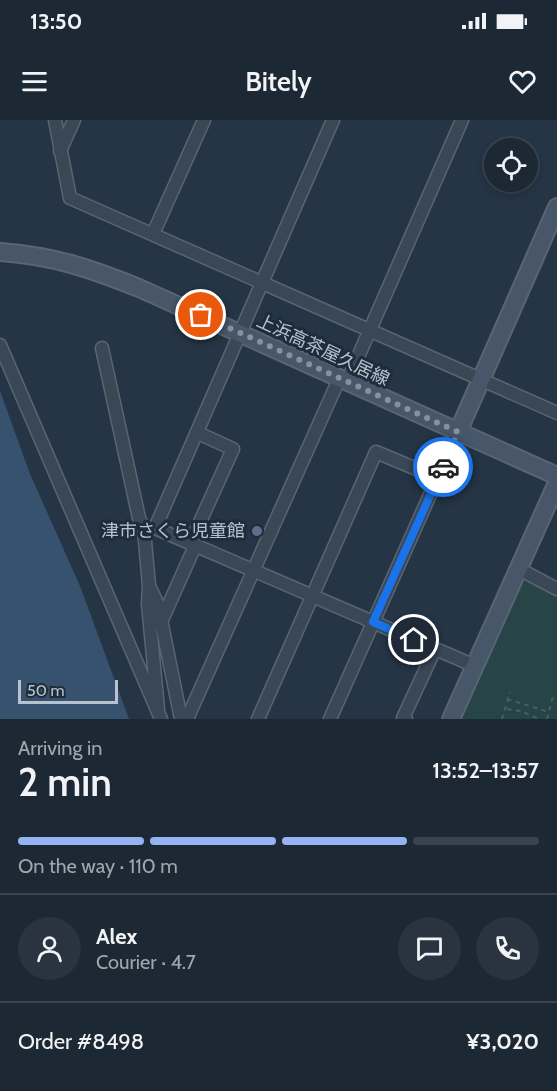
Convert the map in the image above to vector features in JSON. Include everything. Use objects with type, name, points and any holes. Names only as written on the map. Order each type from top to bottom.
[{"type":"main road","points":[[458,432],[557,207]]},
{"type":"main road","name":"上浜高茶屋久居線","points":[[0,252],[63,260],[92,269],[557,476]]},
{"type":"main road","points":[[451,719],[557,483]]},
{"type":"street","points":[[55,120],[70,198],[557,413]]},
{"type":"street","points":[[60,152],[74,120]]},
{"type":"street","points":[[153,234],[204,120]]},
{"type":"street","points":[[159,714],[148,604],[150,529],[198,433],[198,427],[333,120]]},
{"type":"street","points":[[187,719],[343,380],[369,331],[462,120]]},
{"type":"street","points":[[0,345],[159,714]]},
{"type":"street","points":[[102,348],[139,518],[150,529],[475,666]]},
{"type":"street","points":[[330,719],[458,432]]},
{"type":"street","points":[[161,624],[233,449],[198,433]]},
{"type":"street","points":[[258,719],[376,452],[438,478]]},
{"type":"street","points":[[519,569],[557,589]]},
{"type":"street","points":[[149,586],[158,605],[181,719]]},
{"type":"street","points":[[406,719],[403,718],[435,649]]},
{"type":"path","points":[[502,719],[510,692]]},
{"type":"path","points":[[546,719],[553,696]]},
{"type":"path","points":[[507,699],[549,712]]},
{"type":"path","points":[[551,704],[557,706]]},
{"type":"path","points":[[507,710],[521,711],[539,719]]},
{"type":"green space","points":[[527,581],[557,597],[557,719],[462,719],[523,583]]},
{"type":"water","points":[[0,391],[30,474],[80,586],[129,719],[0,719]]},
{"type":"way so far","points":[[201,315],[458,432],[443,467]]},
{"type":"place","name":"津市さくら児童館","points":[[257,531]]},
{"type":"route","points":[[414,640],[373,622],[443,467]]}]
